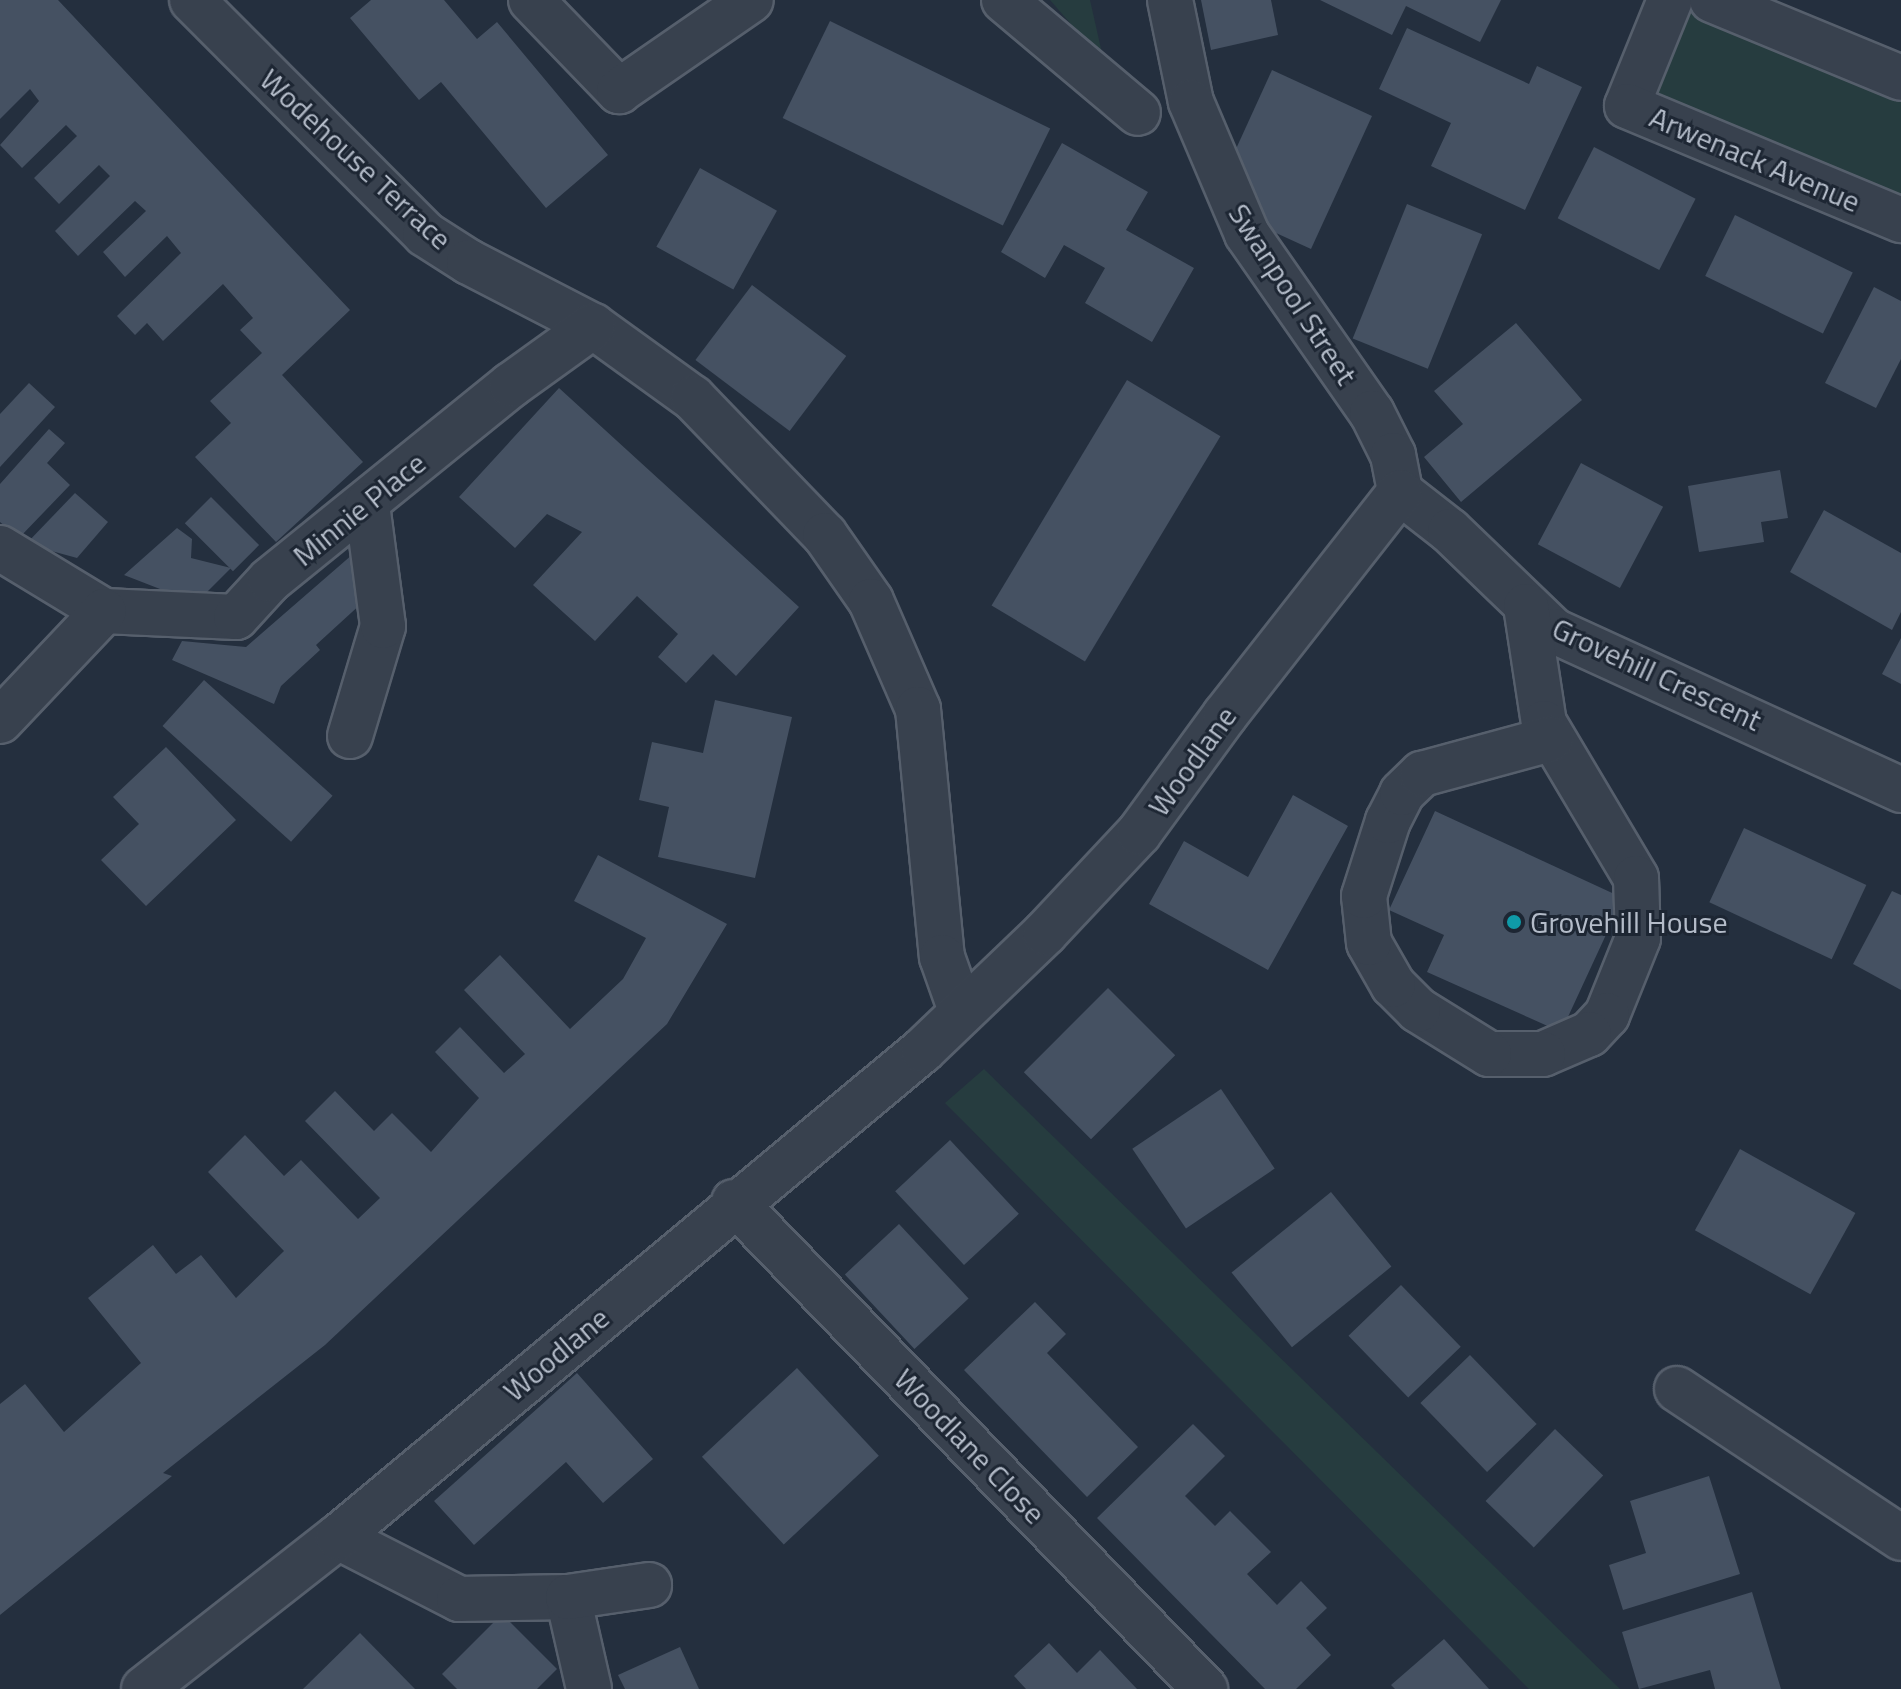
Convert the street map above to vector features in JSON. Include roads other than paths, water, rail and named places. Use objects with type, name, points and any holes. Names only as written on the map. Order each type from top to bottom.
[{"type":"street","name":"Wodehouse Terrace","points":[[192,0],[425,234],[469,262],[593,326],[693,398],[825,535],[871,601],[918,709],[942,957],[961,1011]]},
{"type":"street","points":[[531,0],[619,91],[751,0]]},
{"type":"street","points":[[1004,0],[1138,113]]},
{"type":"street","name":"Swanpool Street","points":[[1170,0],[1191,102],[1241,221],[1372,413],[1393,455],[1400,492]]},
{"type":"street","name":"Arwenack Avenue","points":[[1670,0],[1627,106],[1901,220]]},
{"type":"street","points":[[1712,0],[1901,78]]},
{"type":"street","name":"Minnie Place","points":[[104,611],[236,617],[270,580],[367,505],[511,385],[593,326]]},
{"type":"street","name":"Grovehill Crescent","points":[[1400,492],[1450,531],[1554,631],[1901,790]]},
{"type":"street","name":"Woodlane","points":[[144,1689],[338,1537],[734,1202],[923,1050],[1045,933],[1139,833],[1225,715],[1400,492]]},
{"type":"street","points":[[350,736],[383,626],[367,505]]},
{"type":"street","points":[[0,548],[104,611],[0,721]]},
{"type":"street","points":[[1526,606],[1538,694],[1551,739],[1636,878],[1638,938],[1607,1015],[1589,1034],[1543,1054],[1489,1054],[1418,1010],[1393,985],[1369,943],[1364,896],[1388,821],[1402,793],[1422,774],[1551,739]]},
{"type":"street","name":"Woodlane Close","points":[[734,1202],[1205,1689]]},
{"type":"street","points":[[1677,1389],[1901,1538]]},
{"type":"street","points":[[338,1537],[459,1599],[568,1597],[649,1585]]},
{"type":"street","points":[[568,1597],[589,1689]]},
{"type":"place","name":"Grovehill House","points":[[1514,922]]}]
